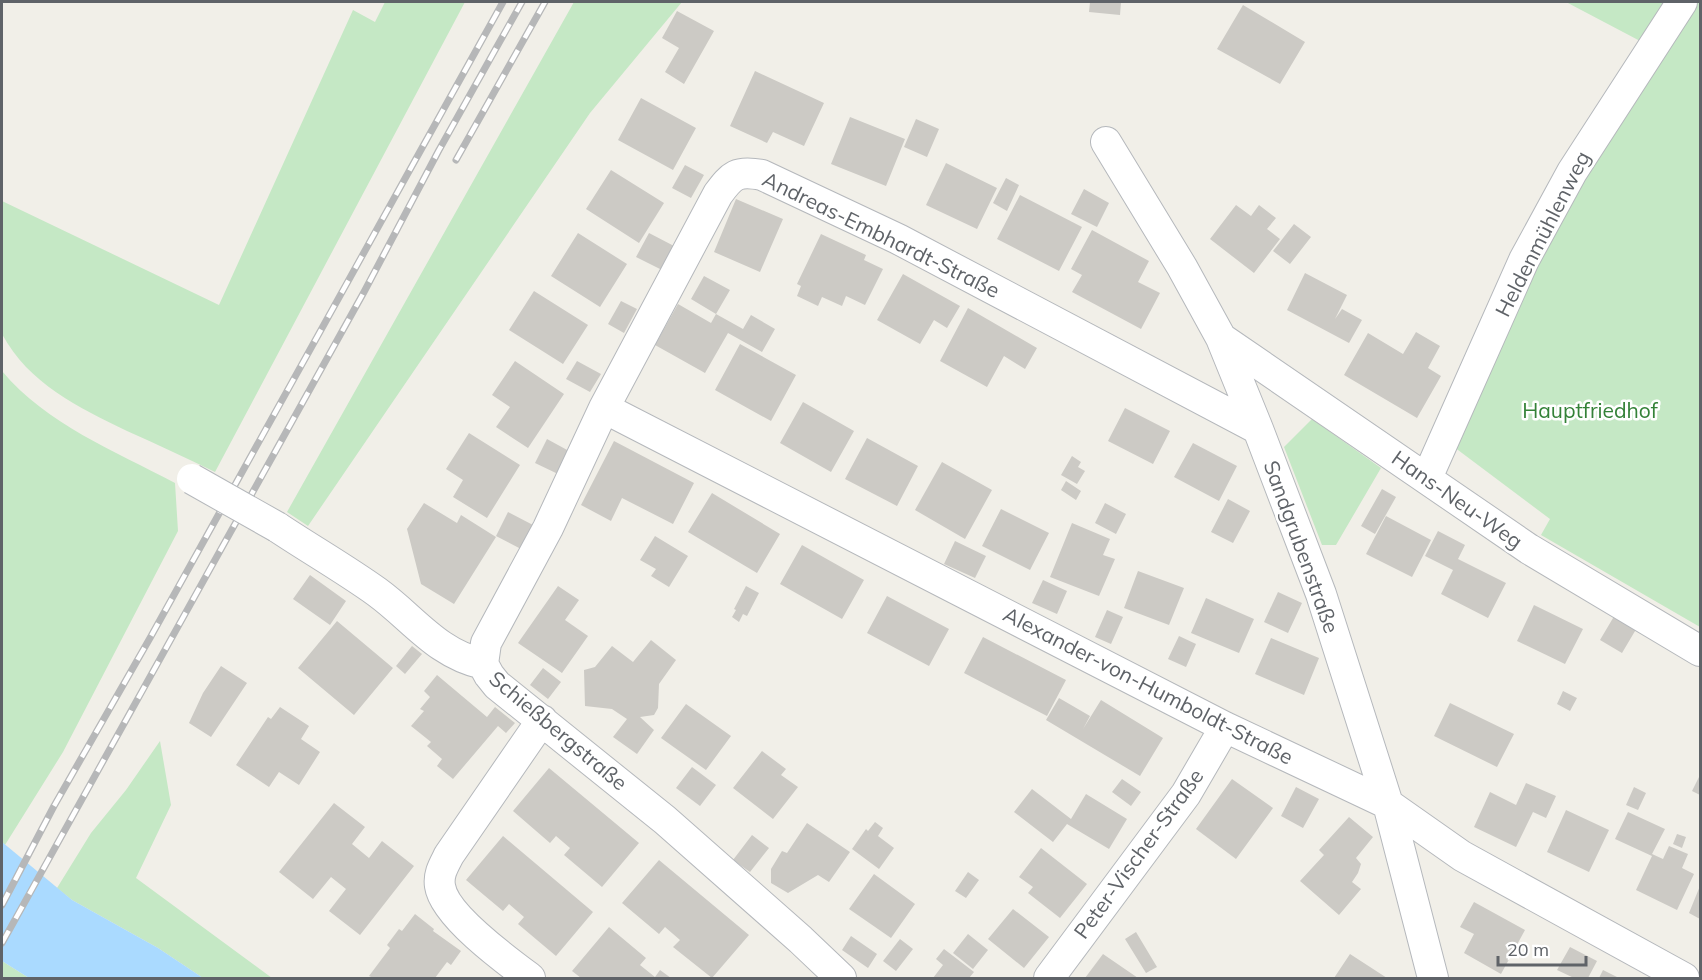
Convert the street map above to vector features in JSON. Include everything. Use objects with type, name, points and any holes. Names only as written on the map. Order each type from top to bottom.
[{"type":"street","name":"Heldenmühlenweg","points":[[1427,478],[1524,260],[1572,172],[1682,2]]},
{"type":"street","name":"Sandgrubenstraße","points":[[1106,142],[1182,267],[1221,338],[1258,429],[1321,594],[1388,804],[1433,978]]},
{"type":"street","name":"Andreas-Embhardt-Straße","points":[[483,664],[486,643],[548,528],[604,408],[718,194],[729,179],[746,172],[762,175],[898,238],[1258,429]]},
{"type":"street","name":"Hans-Neu-Weg","points":[[1221,338],[1529,549],[1701,651]]},
{"type":"street","name":"Alexander-von-Humboldt-Straße","points":[[604,408],[1225,727],[1388,804],[1462,856],[1684,978]]},
{"type":"street","name":"Schießbergstraße","points":[[192,478],[277,526],[378,593],[444,648],[463,659],[483,664],[497,685],[665,820],[842,978]]},
{"type":"street","points":[[530,978],[496,953],[465,923],[445,899],[440,887],[441,871],[449,855],[542,720]]},
{"type":"street","name":"Peter-Vischer-Straße","points":[[1049,978],[1186,794],[1225,727]]},
{"type":"green space","points":[[385,2],[465,2],[215,472],[73,403],[40,380],[26,367],[2,334],[2,201],[219,305],[353,10],[375,22]]},
{"type":"green space","points":[[574,2],[682,2],[590,113],[308,526],[287,512]]},
{"type":"green space","points":[[1566,2],[1669,2],[1642,42]]},
{"type":"green space","name":"Hauptfriedhof","points":[[1700,2],[1700,627],[1541,535],[1550,519],[1454,447],[1536,264],[1583,177]]},
{"type":"green space","points":[[2,371],[20,390],[60,421],[82,435],[175,483],[178,531],[63,752],[5,845],[2,842]]},
{"type":"green space","points":[[1312,419],[1381,468],[1336,545],[1322,545],[1284,447]]},
{"type":"green space","points":[[160,741],[171,805],[136,878],[272,978],[203,978],[158,948],[72,900],[57,888],[91,833],[126,790]]},
{"type":"green space","points":[[2,961],[29,978],[2,978]]},
{"type":"water","points":[[2,842],[72,900],[158,948],[203,978],[29,978],[2,961]]},
{"type":"building","points":[[1090,2],[1121,2],[1120,15],[1089,12]]},
{"type":"building","points":[[1243,5],[1305,42],[1280,84],[1217,49]]},
{"type":"building","points":[[677,11],[714,31],[684,84],[665,72],[679,48],[662,38]]},
{"type":"building","points":[[755,71],[824,103],[804,146],[773,132],[767,143],[730,126]]},
{"type":"building","points":[[641,98],[696,128],[673,170],[618,140]]},
{"type":"building","points":[[850,117],[905,139],[886,186],[831,164]]},
{"type":"building","points":[[916,119],[939,129],[927,157],[904,147]]},
{"type":"building","points":[[946,163],[997,188],[977,229],[926,205]]},
{"type":"building","points":[[685,165],[704,175],[691,198],[672,188]]},
{"type":"building","points":[[611,170],[664,203],[639,243],[586,209]]},
{"type":"building","points":[[1006,178],[1019,185],[1007,211],[993,203]]},
{"type":"building","points":[[1084,189],[1109,203],[1097,227],[1071,214]]},
{"type":"building","points":[[1020,195],[1082,227],[1059,271],[997,239]]},
{"type":"building","points":[[736,199],[783,219],[760,272],[714,252]]},
{"type":"building","points":[[1236,205],[1251,216],[1259,205],[1276,218],[1267,229],[1280,239],[1254,273],[1210,239]]},
{"type":"building","points":[[1294,224],[1311,237],[1290,264],[1273,251]]},
{"type":"building","points":[[1092,230],[1149,261],[1138,282],[1160,293],[1141,329],[1072,292],[1082,275],[1071,269]]},
{"type":"building","points":[[578,233],[627,264],[600,307],[551,276]]},
{"type":"building","points":[[649,233],[674,246],[662,270],[636,257]]},
{"type":"building","points":[[821,234],[866,255],[864,260],[883,269],[865,305],[846,296],[842,306],[822,297],[818,306],[797,296],[801,286],[797,284]]},
{"type":"building","points":[[1305,273],[1347,295],[1335,319],[1342,309],[1362,320],[1349,343],[1287,310]]},
{"type":"building","points":[[903,274],[960,306],[947,328],[934,320],[920,344],[877,320]]},
{"type":"building","points":[[704,276],[730,290],[716,314],[691,299]]},
{"type":"building","points":[[534,291],[588,325],[563,364],[509,330]]},
{"type":"building","points":[[621,301],[637,309],[624,333],[608,324]]},
{"type":"building","points":[[678,304],[711,323],[716,314],[743,329],[751,315],[775,329],[762,352],[728,333],[705,373],[655,345]]},
{"type":"building","points":[[968,308],[1037,348],[1025,369],[1004,356],[987,387],[940,361]]},
{"type":"building","points":[[1416,332],[1440,346],[1428,368],[1441,376],[1417,418],[1344,375],[1368,333],[1403,354]]},
{"type":"building","points":[[740,344],[796,375],[771,421],[715,390]]},
{"type":"building","points":[[515,361],[564,394],[528,448],[496,427],[510,407],[492,395]]},
{"type":"building","points":[[577,361],[601,374],[590,392],[566,379]]},
{"type":"building","points":[[803,402],[854,431],[831,472],[780,443]]},
{"type":"building","points":[[1125,408],[1170,431],[1153,464],[1108,441]]},
{"type":"building","points":[[469,433],[520,465],[487,518],[453,497],[463,480],[446,469]]},
{"type":"building","points":[[867,438],[918,466],[897,506],[845,479]]},
{"type":"building","points":[[547,439],[569,451],[558,474],[535,463]]},
{"type":"building","points":[[614,441],[694,483],[673,524],[622,498],[611,521],[581,505]]},
{"type":"building","points":[[1193,443],[1237,466],[1219,501],[1174,477]]},
{"type":"building","points":[[1072,456],[1081,462],[1078,467],[1085,471],[1077,484],[1061,475]]},
{"type":"building","points":[[942,462],[992,490],[965,539],[915,510]]},
{"type":"building","points":[[1066,481],[1081,491],[1076,500],[1061,490]]},
{"type":"building","points":[[1382,489],[1396,497],[1375,534],[1361,526]]},
{"type":"building","points":[[712,493],[780,534],[757,573],[688,532]]},
{"type":"building","points":[[1228,499],[1250,511],[1233,543],[1211,532]]},
{"type":"building","points":[[424,503],[457,523],[461,515],[496,537],[454,604],[421,584],[407,529]]},
{"type":"building","points":[[1105,503],[1126,514],[1116,534],[1095,523]]},
{"type":"building","points":[[1001,509],[1049,533],[1030,570],[982,546]]},
{"type":"building","points":[[508,512],[533,525],[521,549],[496,536]]},
{"type":"building","points":[[1386,516],[1431,540],[1412,577],[1366,554]]},
{"type":"building","points":[[1072,523],[1110,539],[1103,555],[1115,559],[1099,596],[1050,577]]},
{"type":"building","points":[[1438,531],[1465,545],[1458,559],[1506,583],[1488,618],[1441,594],[1453,570],[1425,556]]},
{"type":"building","points":[[655,536],[688,556],[669,587],[651,576],[656,569],[640,560]]},
{"type":"building","points":[[955,541],[986,556],[975,578],[944,564]]},
{"type":"building","points":[[802,545],[864,580],[842,619],[780,584]]},
{"type":"building","points":[[1138,571],[1184,588],[1169,625],[1124,608]]},
{"type":"building","points":[[310,575],[346,601],[330,625],[293,599]]},
{"type":"building","points":[[1043,580],[1067,591],[1057,614],[1032,603]]},
{"type":"building","points":[[558,586],[579,600],[565,620],[588,636],[562,673],[518,643]]},
{"type":"building","points":[[746,586],[759,593],[747,616],[743,614],[739,622],[732,617]]},
{"type":"building","points":[[1278,592],[1302,603],[1288,633],[1264,622]]},
{"type":"building","points":[[887,596],[949,629],[929,666],[867,633]]},
{"type":"building","points":[[1206,598],[1254,619],[1239,653],[1191,633]]},
{"type":"building","points":[[1534,605],[1583,629],[1565,664],[1517,641]]},
{"type":"building","points":[[1107,610],[1123,617],[1111,644],[1095,637]]},
{"type":"building","points":[[1616,613],[1638,626],[1622,653],[1600,640]]},
{"type":"building","points":[[337,621],[393,668],[354,715],[298,668]]},
{"type":"building","points":[[1179,636],[1196,644],[1186,667],[1168,659]]},
{"type":"building","points":[[983,637],[1066,680],[1047,716],[964,673]]},
{"type":"building","points":[[1271,638],[1319,658],[1304,695],[1255,674]]},
{"type":"building","points":[[651,640],[676,660],[659,684],[658,708],[654,715],[640,717],[654,730],[637,754],[613,737],[627,719],[612,709],[585,706],[584,670],[595,667],[612,646],[633,662]]},
{"type":"building","points":[[412,646],[422,654],[405,674],[396,666]]},
{"type":"building","points":[[221,666],[247,683],[211,737],[189,723],[203,693]]},
{"type":"building","points":[[543,668],[561,682],[548,699],[530,685]]},
{"type":"building","points":[[437,675],[487,717],[495,707],[515,723],[506,733],[498,726],[453,779],[437,766],[442,759],[427,746],[431,742],[411,726],[424,711],[420,709],[430,697],[424,691]]},
{"type":"building","points":[[1563,691],[1577,698],[1570,711],[1557,704]]},
{"type":"building","points":[[1059,698],[1090,716],[1083,729],[1101,700],[1163,738],[1140,776],[1046,720]]},
{"type":"building","points":[[1450,703],[1514,734],[1497,767],[1434,736]]},
{"type":"building","points":[[686,704],[731,736],[706,770],[661,738]]},
{"type":"building","points":[[280,707],[309,726],[301,739],[320,752],[299,785],[279,772],[269,787],[236,765],[268,717],[271,719]]},
{"type":"building","points":[[762,751],[786,769],[781,775],[798,787],[773,819],[733,788]]},
{"type":"building","points":[[692,767],[716,785],[700,806],[676,788]]},
{"type":"building","points":[[549,768],[639,843],[602,887],[564,855],[570,848],[556,836],[550,843],[513,811]]},
{"type":"building","points":[[1700,775],[1700,795],[1692,791]]},
{"type":"building","points":[[1122,779],[1141,792],[1131,806],[1112,792]]},
{"type":"building","points":[[1232,779],[1273,808],[1236,859],[1196,829]]},
{"type":"building","points":[[1526,783],[1556,796],[1546,818],[1533,812],[1516,847],[1474,827],[1490,792],[1516,805]]},
{"type":"building","points":[[1296,787],[1319,799],[1303,828],[1281,816]]},
{"type":"building","points":[[1634,787],[1646,793],[1638,810],[1626,805]]},
{"type":"building","points":[[1032,789],[1071,819],[1086,794],[1127,819],[1109,849],[1067,824],[1053,842],[1014,812]]},
{"type":"building","points":[[334,803],[365,827],[352,844],[369,858],[382,841],[414,866],[360,935],[329,911],[346,889],[331,877],[313,899],[279,872]]},
{"type":"building","points":[[1566,810],[1609,830],[1589,872],[1547,852]]},
{"type":"building","points":[[1628,812],[1665,829],[1652,854],[1663,859],[1669,846],[1688,854],[1682,868],[1694,874],[1677,910],[1636,890],[1652,856],[1615,839]]},
{"type":"building","points":[[1349,817],[1373,837],[1356,858],[1361,864],[1352,882],[1361,889],[1339,915],[1300,881],[1324,855],[1319,850]]},
{"type":"building","points":[[875,822],[883,828],[878,836],[894,848],[879,869],[852,849],[866,829],[868,831]]},
{"type":"building","points":[[807,823],[850,852],[829,882],[818,875],[788,893],[771,883],[771,869],[782,851],[787,853]]},
{"type":"building","points":[[1677,834],[1686,837],[1682,848],[1673,844]]},
{"type":"building","points":[[752,835],[769,848],[750,872],[733,860]]},
{"type":"building","points":[[503,836],[593,912],[556,956],[518,924],[524,917],[509,904],[503,911],[466,880]]},
{"type":"building","points":[[1041,848],[1087,884],[1060,918],[1028,893],[1033,887],[1019,877]]},
{"type":"building","points":[[659,860],[749,935],[712,978],[673,947],[680,940],[665,927],[659,934],[622,903]]},
{"type":"building","points":[[968,872],[979,880],[966,898],[955,891]]},
{"type":"building","points":[[874,874],[915,904],[891,938],[849,909]]},
{"type":"building","points":[[1700,886],[1700,919],[1689,913]]},
{"type":"building","points":[[1474,902],[1525,930],[1501,974],[1464,953],[1474,934],[1460,927]]},
{"type":"building","points":[[1013,909],[1049,937],[1024,968],[988,939]]},
{"type":"building","points":[[415,914],[434,929],[433,931],[461,951],[451,965],[447,962],[435,978],[373,978],[369,976],[390,948],[387,945],[399,929],[402,931]]},
{"type":"building","points":[[609,927],[646,958],[640,965],[655,977],[660,970],[671,978],[581,978],[572,971]]},
{"type":"building","points":[[1136,932],[1157,967],[1146,973],[1125,939]]},
{"type":"building","points":[[968,934],[988,950],[973,969],[953,953]]},
{"type":"building","points":[[851,936],[877,954],[868,968],[842,950]]},
{"type":"building","points":[[900,939],[913,949],[896,971],[883,961]]},
{"type":"building","points":[[1570,947],[1597,961],[1588,978],[1574,978],[1557,970]]},
{"type":"building","points":[[944,949],[974,972],[969,978],[933,978],[943,965],[936,959]]},
{"type":"building","points":[[1103,954],[1138,978],[1085,978]]},
{"type":"building","points":[[1350,954],[1387,978],[1334,978]]},
{"type":"building","points":[[1603,970],[1619,978],[1599,978]]},
{"type":"railway","points":[[2,905],[54,806],[150,638],[503,2]]},
{"type":"railway","points":[[2,943],[364,292],[439,150],[522,2]]},
{"type":"railway","points":[[456,160],[545,2]]}]
